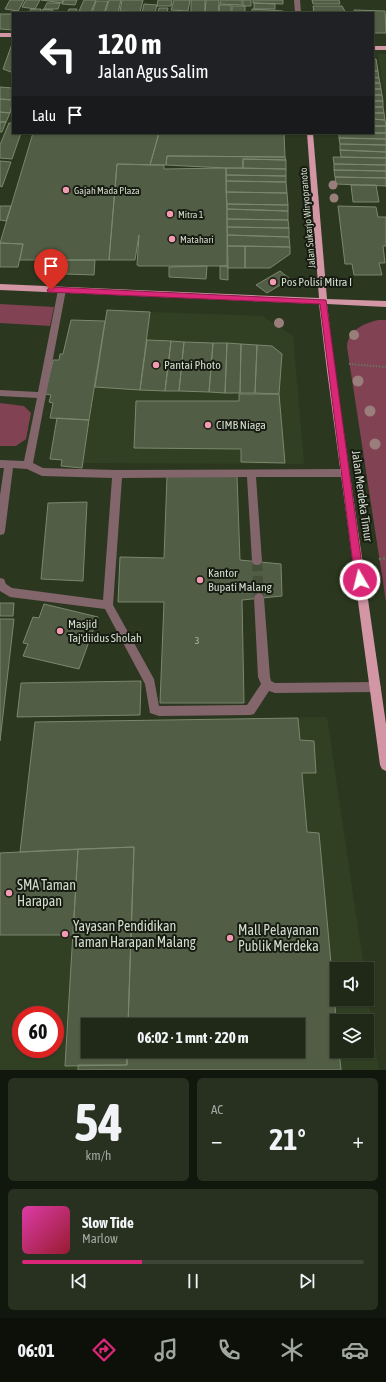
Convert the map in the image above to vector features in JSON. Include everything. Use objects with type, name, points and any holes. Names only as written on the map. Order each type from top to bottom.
[{"type":"main road","points":[[0,35],[12,35]]},
{"type":"main road","points":[[374,48],[386,48]]},
{"type":"main road","name":"Jalan Sukarjo Wiryopranoto","points":[[310,134],[323,301]]},
{"type":"main road","points":[[0,287],[386,304]]},
{"type":"main road","name":"Jalan Merdeka Timur","points":[[323,301],[345,473],[386,765]]},
{"type":"street","points":[[297,0],[298,12]]},
{"type":"street","points":[[28,465],[62,290]]},
{"type":"street","points":[[0,393],[42,394]]},
{"type":"street","points":[[0,531],[4,464],[28,465],[42,472],[117,474],[345,473]]},
{"type":"street","points":[[251,473],[257,561]]},
{"type":"street","points":[[117,474],[108,605],[150,683],[154,709],[159,711],[250,710],[268,685]]},
{"type":"street","points":[[0,582],[2,586],[10,592],[108,605]]},
{"type":"street","points":[[259,598],[264,677],[268,685],[275,688],[375,687]]},
{"type":"path","points":[[349,364],[386,366]]},
{"type":"path","points":[[379,559],[386,558]]},
{"type":"shaded area","points":[[378,54],[386,54],[386,103]]},
{"type":"shaded area","points":[[0,304],[54,307],[50,326],[0,323]]},
{"type":"shaded area","points":[[150,312],[262,316],[293,336],[304,464],[83,463],[95,387],[140,389]]},
{"type":"shaded area","points":[[378,320],[386,320],[386,602],[347,347],[350,336],[353,332],[362,326]]},
{"type":"shaded area","points":[[0,403],[24,406],[31,413],[26,439],[16,446],[0,446]]},
{"type":"shaded area","name":"Mall Pelayanan Publik Merdeka","points":[[327,717],[363,962],[330,962],[330,1006],[369,1006],[371,1014],[330,1014],[330,1058],[374,1058],[374,1037],[379,1070],[0,1070],[0,853],[20,852],[35,722]]},
{"type":"building","points":[[10,0],[24,0],[18,11],[5,9]]},
{"type":"building","points":[[26,0],[40,0],[35,9],[22,7]]},
{"type":"building","points":[[41,0],[63,0],[62,3]]},
{"type":"building","points":[[64,0],[77,0],[75,5],[62,4]]},
{"type":"building","points":[[84,0],[96,0],[91,12],[79,11]]},
{"type":"building","points":[[109,0],[121,0],[118,12],[105,12]]},
{"type":"building","points":[[122,0],[143,0],[140,12],[120,11]]},
{"type":"building","points":[[158,0],[172,0],[171,6],[157,6]]},
{"type":"building","points":[[174,0],[190,0],[188,11],[171,10]]},
{"type":"building","points":[[191,0],[205,0],[205,12],[191,12]]},
{"type":"building","points":[[206,0],[219,0],[219,12],[205,12]]},
{"type":"building","points":[[221,0],[242,0],[242,5],[220,4]]},
{"type":"building","points":[[243,0],[251,0],[251,6],[243,6]]},
{"type":"building","points":[[253,0],[283,0],[283,4],[253,3]]},
{"type":"building","points":[[312,0],[339,0],[340,4],[313,4]]},
{"type":"building","points":[[96,1],[108,1],[104,12],[92,12]]},
{"type":"building","points":[[47,3],[60,3],[58,9],[44,9]]},
{"type":"building","points":[[254,3],[275,4],[275,9],[254,9]]},
{"type":"building","points":[[144,4],[157,5],[155,12],[142,12]]},
{"type":"building","points":[[219,5],[231,5],[231,12],[219,12]]},
{"type":"building","points":[[232,6],[245,6],[245,12],[232,12]]},
{"type":"building","points":[[313,6],[342,6],[345,12],[314,12]]},
{"type":"building","points":[[159,8],[168,8],[167,12],[158,12]]},
{"type":"building","points":[[31,9],[41,9],[40,12],[30,12]]},
{"type":"building","points":[[43,9],[53,10],[52,12],[42,12]]},
{"type":"building","points":[[69,9],[77,9],[76,12],[68,12]]},
{"type":"building","points":[[252,9],[283,11],[283,12],[252,12]]},
{"type":"building","points":[[354,10],[385,11],[386,33],[374,33],[374,12],[355,12]]},
{"type":"building","points":[[0,14],[12,14],[12,30],[0,29]]},
{"type":"building","points":[[12,44],[12,70],[11,72],[3,69]]},
{"type":"building","points":[[374,59],[376,59],[378,71],[374,71]]},
{"type":"building","points":[[374,71],[378,71],[379,78],[374,77]]},
{"type":"building","points":[[374,77],[379,78],[380,83],[374,83]]},
{"type":"building","points":[[374,83],[380,83],[381,89],[374,89]]},
{"type":"building","points":[[0,87],[12,88],[12,100],[0,99]]},
{"type":"building","points":[[374,89],[381,89],[382,95],[374,95]]},
{"type":"building","points":[[374,95],[382,95],[383,101],[374,101]]},
{"type":"building","points":[[0,99],[12,100],[10,113],[0,112]]},
{"type":"building","points":[[374,101],[383,101],[383,107],[374,107]]},
{"type":"building","points":[[374,107],[383,107],[384,113],[374,113]]},
{"type":"building","points":[[0,112],[10,113],[6,122],[0,122]]},
{"type":"building","points":[[374,113],[384,113],[385,120],[374,119]]},
{"type":"building","points":[[374,119],[385,120],[386,126],[374,126]]},
{"type":"building","points":[[0,122],[6,122],[2,132],[0,132]]},
{"type":"building","points":[[9,123],[12,123],[12,134],[21,134],[12,159],[0,158],[0,145]]},
{"type":"building","points":[[374,126],[386,126],[386,133],[374,133]]},
{"type":"building","points":[[386,133],[386,139],[339,138],[339,134]]},
{"type":"building","name":"Gajah Mada Plaza","points":[[33,134],[159,134],[150,165],[117,164],[109,260],[20,260],[23,244],[0,243]]},
{"type":"building","points":[[159,134],[284,134],[285,157],[167,156],[166,165],[150,165]]},
{"type":"building","points":[[339,138],[386,139],[386,145],[340,144]]},
{"type":"building","points":[[340,144],[386,145],[386,152],[340,150]]},
{"type":"building","points":[[340,150],[386,152],[386,158],[341,157]]},
{"type":"building","points":[[167,156],[285,157],[286,160],[243,159],[243,168],[226,168],[166,165]]},
{"type":"building","points":[[333,157],[386,158],[386,165],[334,164]]},
{"type":"building","points":[[243,159],[286,160],[286,169],[243,168]]},
{"type":"building","points":[[0,161],[11,162],[2,187],[0,186]]},
{"type":"building","name":"Mitra 1","points":[[117,164],[164,165],[164,169],[226,168],[228,266],[139,266],[137,265],[139,235],[135,260],[109,260]]},
{"type":"building","points":[[334,164],[386,165],[386,171],[334,170]]},
{"type":"building","points":[[226,168],[286,169],[286,176],[226,175]]},
{"type":"building","points":[[334,170],[386,171],[386,178],[335,177]]},
{"type":"building","points":[[226,175],[286,176],[286,182],[226,181]]},
{"type":"building","points":[[335,177],[386,178],[386,186],[336,184]]},
{"type":"building","points":[[226,181],[286,182],[287,193],[226,192]]},
{"type":"building","points":[[351,185],[376,185],[379,202],[353,202]]},
{"type":"building","points":[[226,192],[287,193],[288,205],[227,204]]},
{"type":"building","points":[[227,204],[288,205],[288,211],[227,209]]},
{"type":"building","points":[[0,206],[11,206],[6,221],[0,220]]},
{"type":"building","points":[[338,206],[376,207],[378,217],[386,217],[386,246],[383,246],[385,263],[379,263],[382,275],[354,275],[352,264],[345,264]]},
{"type":"building","points":[[227,209],[288,211],[288,220],[227,219]]},
{"type":"building","points":[[227,219],[288,220],[289,228],[227,227]]},
{"type":"building","points":[[227,227],[289,228],[289,237],[227,235]]},
{"type":"building","points":[[227,235],[289,237],[290,247],[227,246]]},
{"type":"building","points":[[0,243],[23,244],[18,267],[0,267]]},
{"type":"building","points":[[227,246],[245,246],[245,268],[227,268]]},
{"type":"building","points":[[245,246],[290,247],[290,254],[270,268],[245,268]]},
{"type":"building","points":[[39,260],[95,260],[94,275],[37,273]]},
{"type":"building","points":[[207,266],[206,279],[169,277],[169,267]]},
{"type":"building","points":[[220,266],[228,266],[228,280],[220,279]]},
{"type":"building","name":"Pos Polisi Mitra I","points":[[280,271],[290,279],[267,293],[256,285]]},
{"type":"building","points":[[107,310],[150,312],[140,390],[95,387]]},
{"type":"building","points":[[71,320],[105,321],[89,420],[50,418],[53,403],[49,402],[51,395],[45,394],[53,360],[59,360],[60,354],[63,354]]},
{"type":"building","name":"Pantai Photo","points":[[147,340],[171,341],[165,391],[140,390]]},
{"type":"building","points":[[171,341],[184,342],[179,391],[165,391]]},
{"type":"building","points":[[184,342],[213,343],[209,392],[179,391]]},
{"type":"building","points":[[213,343],[227,343],[225,393],[209,392]]},
{"type":"building","points":[[227,343],[241,344],[240,393],[225,393]]},
{"type":"building","points":[[241,344],[257,345],[255,393],[240,393]]},
{"type":"building","points":[[257,345],[272,346],[282,354],[279,394],[255,393]]},
{"type":"building","name":"CIMB Niaga","points":[[239,394],[279,394],[285,463],[241,462],[241,449],[134,448],[136,401],[239,401]]},
{"type":"building","points":[[57,418],[89,420],[82,468],[61,466],[62,460],[50,459]]},
{"type":"building","name":"Kantor Bupati Malang","points":[[167,476],[237,476],[240,560],[281,564],[282,596],[242,600],[244,703],[160,703],[164,602],[118,602],[120,557],[164,558]]},
{"type":"building","points":[[87,502],[83,581],[41,579],[48,503]]},
{"type":"building","points":[[0,603],[14,603],[13,616],[0,616]]},
{"type":"building","name":"Masjid Taj'diidus Sholah","points":[[44,604],[98,617],[79,669],[23,656],[28,644],[23,643],[33,617],[39,618]]},
{"type":"building","points":[[0,619],[14,619],[0,741]]},
{"type":"building","points":[[141,681],[140,715],[17,717],[21,683]]},
{"type":"building","name":"Mall Pelayanan Publik Merdeka","points":[[298,718],[300,740],[314,741],[316,773],[302,773],[307,832],[319,833],[331,962],[330,1006],[335,1006],[336,1014],[330,1014],[330,1058],[340,1058],[341,1070],[78,1070],[78,1065],[127,1065],[127,1058],[305,1058],[305,1018],[128,1018],[134,847],[20,852],[35,722]]},
{"type":"building","points":[[134,847],[128,1018],[81,1018],[81,1058],[127,1058],[127,1065],[65,1066],[78,849]]},
{"type":"building","points":[[78,849],[73,935],[0,935],[0,853]]},
{"type":"tunnel","points":[[257,561],[259,598]]},
{"type":"place","name":"Gajah Mada Plaza","points":[[66,190]]},
{"type":"place","name":"Mitra 1","points":[[170,214]]},
{"type":"place","name":"Matahari","points":[[172,239]]},
{"type":"place","name":"Pos Polisi Mitra I","points":[[273,282]]},
{"type":"place","name":"Pantai Photo","points":[[156,365]]},
{"type":"place","name":"CIMB Niaga","points":[[208,425]]},
{"type":"place","name":"Kantor Bupati Malang","points":[[200,580]]},
{"type":"place","name":"Masjid Taj'diidus Sholah","points":[[60,631]]},
{"type":"place","name":"SMA Taman Harapan","points":[[9,893]]},
{"type":"place","name":"Yayasan Pendidikan Taman Harapan Malang","points":[[65,934]]},
{"type":"place","name":"Mall Pelayanan Publik Merdeka","points":[[230,938]]},
{"type":"route","points":[[51,290],[323,301],[342,454],[360,580]]}]
